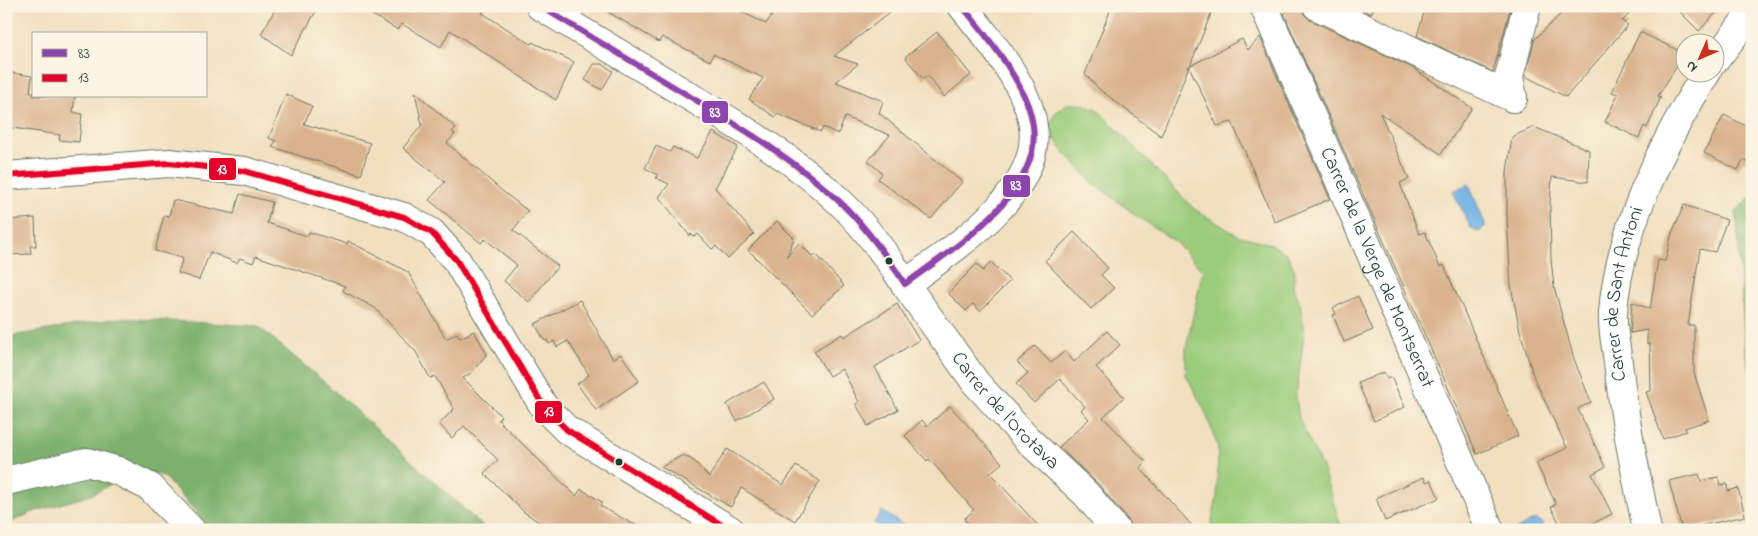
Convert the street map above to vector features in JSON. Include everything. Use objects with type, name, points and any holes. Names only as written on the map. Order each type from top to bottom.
[{"type":"street","name":"Carrer de l'Orotava","points":[[540,6],[762,142],[813,179],[842,204],[865,229],[976,384],[1027,439],[1086,494],[1116,530]]},
{"type":"street","points":[[905,284],[956,248],[998,211],[1018,184],[1032,154],[1034,126],[1023,95],[1001,55],[962,6]]},
{"type":"street","name":"Carrer de la Verge de Montserrat","points":[[1264,6],[1490,530]]},
{"type":"street","points":[[1317,6],[1513,98],[1509,77],[1527,6]]},
{"type":"street","points":[[1726,46],[1752,12]]},
{"type":"street","name":"Carrer de Sant Antoni","points":[[1647,530],[1623,406],[1613,315],[1618,276],[1629,232],[1643,196],[1692,95],[1700,82]]},
{"type":"street","points":[[6,176],[169,163],[244,171],[404,217],[432,233],[457,261],[544,407],[567,430],[730,530]]},
{"type":"street","points":[[6,482],[87,462],[118,471],[150,487],[191,530]]},
{"type":"green space","points":[[1067,104],[1082,104],[1097,109],[1194,209],[1237,235],[1271,244],[1287,254],[1295,271],[1293,287],[1300,302],[1304,334],[1296,397],[1299,419],[1323,470],[1342,530],[1210,530],[1217,497],[1218,447],[1205,411],[1186,375],[1186,348],[1203,270],[1173,240],[1137,216],[1091,181],[1059,146],[1050,129],[1054,114]]},
{"type":"green space","points":[[1752,195],[1752,382],[1745,347],[1736,211]]},
{"type":"green space","points":[[118,318],[258,326],[330,387],[487,530],[207,530],[197,513],[163,476],[145,471],[129,474],[91,495],[30,513],[6,525],[6,337]]},
{"type":"water","points":[[1469,184],[1485,224],[1485,227],[1479,232],[1470,227],[1453,191]]},
{"type":"water","points":[[882,511],[906,527],[905,530],[884,530],[874,523]]},
{"type":"water","points":[[1535,519],[1543,523],[1541,530],[1515,530]]},
{"type":"building","points":[[277,6],[319,6],[291,55],[261,34]]},
{"type":"building","points":[[357,6],[486,6],[482,13],[531,44],[532,42],[574,62],[556,100],[450,30],[441,47],[402,24],[398,30]]},
{"type":"building","points":[[598,6],[730,6],[766,24],[778,6],[898,6],[834,56],[858,64],[836,82],[883,101],[879,113],[962,182],[931,219],[878,179],[882,173],[868,161],[890,135],[845,117],[838,134],[823,127],[821,132],[777,114],[775,117],[749,99],[763,78],[713,54],[710,61],[662,37],[659,42]]},
{"type":"building","points":[[1112,6],[1214,6],[1190,66],[1242,39],[1248,50],[1260,37],[1330,199],[1275,222],[1232,122],[1217,126],[1189,66],[1161,136],[1099,89],[1085,74]]},
{"type":"building","points":[[1292,6],[1302,6],[1304,14],[1310,20],[1413,68],[1472,108],[1441,154],[1380,113],[1409,179],[1400,183],[1419,234],[1425,232],[1440,267],[1444,265],[1518,436],[1477,454],[1284,14]]},
{"type":"building","points":[[1354,6],[1375,6],[1371,14]]},
{"type":"building","points":[[1426,6],[1511,6],[1493,72],[1417,36]]},
{"type":"building","points":[[1569,6],[1637,6],[1622,21],[1628,25],[1566,97],[1525,76],[1535,39]]},
{"type":"building","points":[[1674,6],[1722,6],[1699,31]]},
{"type":"building","points":[[937,32],[971,75],[944,97],[928,76],[923,79],[905,57]]},
{"type":"building","points":[[1640,32],[1676,50],[1676,68],[1658,96],[1661,97],[1647,128],[1644,126],[1639,138],[1605,122],[1618,94],[1612,92]]},
{"type":"building","points":[[594,64],[602,64],[613,71],[602,90],[585,80]]},
{"type":"building","points":[[6,72],[32,76],[30,92],[32,92],[32,98],[75,98],[73,112],[82,114],[79,142],[59,140],[60,135],[6,127]]},
{"type":"building","points":[[415,92],[456,128],[452,132],[455,134],[447,143],[528,211],[513,230],[558,266],[529,302],[504,281],[517,265],[485,239],[481,243],[429,200],[445,182],[403,148],[422,125]]},
{"type":"building","points":[[286,94],[312,106],[304,124],[370,143],[361,175],[272,147],[276,141],[269,138]]},
{"type":"building","points":[[1724,115],[1752,129],[1752,164],[1743,160],[1738,170],[1704,153]]},
{"type":"building","points":[[1534,127],[1589,150],[1588,182],[1552,177],[1550,203],[1551,259],[1554,287],[1574,359],[1591,402],[1578,409],[1605,467],[1592,474],[1612,514],[1579,530],[1563,530],[1551,507],[1556,504],[1536,463],[1567,448],[1534,378],[1520,331],[1511,286],[1507,219],[1507,172],[1512,137]]},
{"type":"building","points":[[713,132],[738,147],[715,188],[754,234],[728,259],[716,246],[712,249],[698,234],[694,237],[691,234],[690,236],[659,197],[669,184],[656,178],[658,175],[645,168],[656,146],[670,152],[673,147],[697,158]]},
{"type":"building","points":[[240,194],[272,202],[267,223],[307,236],[309,232],[347,244],[348,241],[408,272],[446,339],[457,333],[460,338],[474,331],[487,354],[471,373],[463,378],[501,416],[498,420],[576,496],[581,489],[602,502],[600,506],[644,530],[551,530],[524,512],[484,473],[498,460],[464,426],[452,438],[439,424],[454,409],[435,376],[430,378],[416,352],[375,308],[343,291],[345,286],[256,256],[253,263],[240,258],[237,263],[210,252],[199,280],[178,273],[183,258],[155,251],[164,215],[169,216],[173,200],[234,214]]},
{"type":"building","points":[[1684,205],[1727,220],[1715,252],[1700,249],[1688,325],[1694,325],[1694,373],[1709,420],[1685,428],[1686,431],[1663,439],[1646,392],[1651,391],[1650,344],[1647,344],[1647,330],[1630,333],[1632,302],[1650,309],[1658,260],[1665,261],[1672,233]]},
{"type":"building","points":[[35,218],[36,246],[30,246],[31,254],[6,255],[6,220]]},
{"type":"building","points":[[777,221],[794,238],[787,257],[799,243],[813,257],[816,254],[844,286],[812,314],[748,250]]},
{"type":"building","points":[[1074,232],[1108,268],[1101,275],[1114,288],[1091,309],[1045,261]]},
{"type":"building","points":[[991,262],[1010,281],[980,311],[973,304],[966,311],[948,293],[977,264],[983,271]]},
{"type":"building","points":[[1358,296],[1373,330],[1344,342],[1333,315],[1336,314],[1333,308]]},
{"type":"building","points":[[580,300],[613,359],[621,354],[639,381],[596,410],[577,384],[589,375],[568,341],[557,347],[554,341],[549,344],[547,340],[545,341],[535,324]]},
{"type":"building","points":[[897,304],[919,340],[875,367],[898,410],[868,426],[856,404],[859,402],[842,369],[829,376],[814,351],[842,334],[844,337]]},
{"type":"building","points":[[1107,331],[1120,345],[1096,367],[1124,397],[1103,417],[1146,462],[1140,468],[1196,530],[1131,530],[1128,520],[1098,484],[1059,447],[1089,419],[1081,410],[1085,407],[1060,379],[1034,403],[1016,384],[1028,373],[1017,362],[1035,346],[1051,363],[1065,351],[1074,362]]},
{"type":"building","points":[[1384,372],[1387,379],[1391,377],[1405,407],[1374,421],[1358,383]]},
{"type":"building","points":[[764,382],[774,399],[737,421],[727,404]]},
{"type":"building","points":[[950,406],[1002,463],[990,473],[1042,530],[974,530],[964,519],[974,510],[929,459],[927,461],[905,436],[922,420],[927,426]]},
{"type":"building","points":[[727,449],[783,485],[796,466],[820,481],[795,521],[741,488],[731,507],[661,467],[683,455],[694,461],[709,477]]},
{"type":"building","points":[[1699,474],[1701,481],[1718,477],[1720,485],[1727,484],[1728,491],[1738,488],[1745,516],[1682,530],[1669,481]]},
{"type":"building","points":[[1424,477],[1426,482],[1431,480],[1439,498],[1385,521],[1376,498]]},
{"type":"transit line","name":"83","points":[[540,6],[729,120],[788,159],[841,203],[859,222],[905,284],[968,237],[990,217],[1009,196],[1024,174],[1032,151],[1033,126],[1030,110],[1023,94],[1005,63],[962,6]]},
{"type":"transit line","name":"13","points":[[6,176],[169,163],[244,171],[404,217],[432,233],[457,261],[544,407],[567,430],[730,530]]}]
